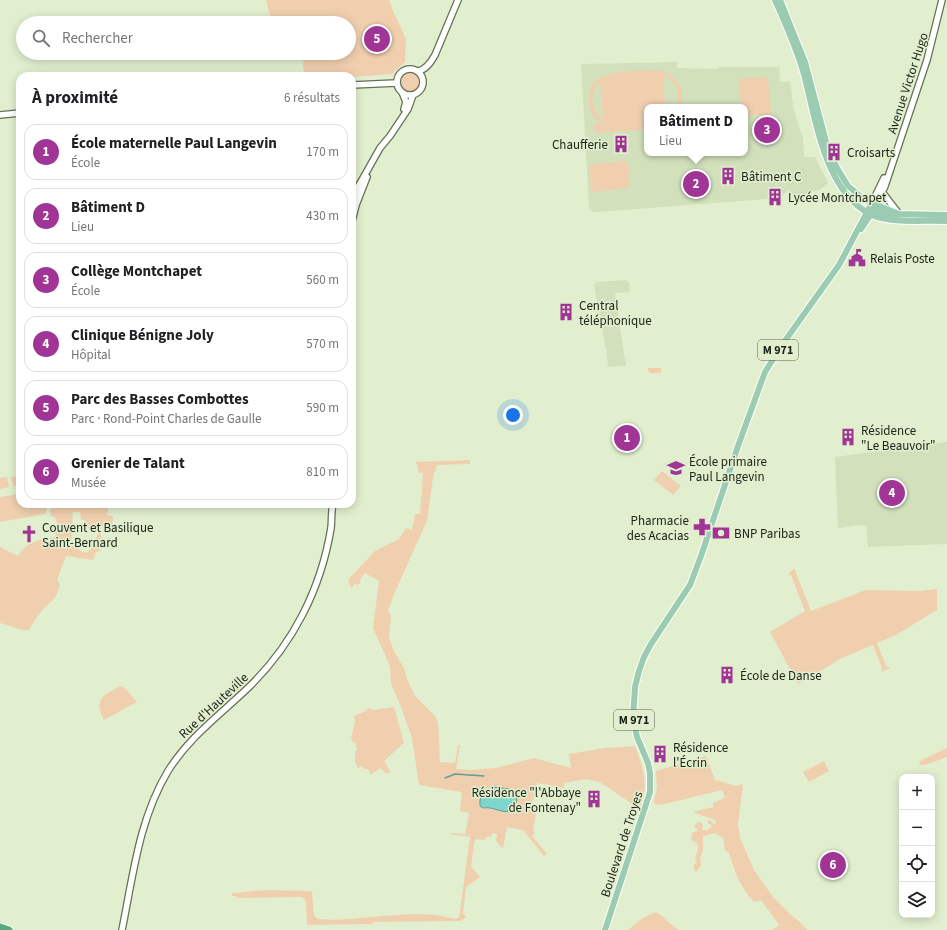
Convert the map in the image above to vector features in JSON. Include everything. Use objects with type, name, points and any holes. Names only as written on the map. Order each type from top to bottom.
[{"type":"highway","points":[[0,927],[9,930]]},
{"type":"main road","points":[[775,0],[801,64],[823,150],[843,188],[862,204],[872,208],[902,214],[947,215]]},
{"type":"main road","points":[[780,0],[803,54],[832,159],[848,186],[881,218],[947,221]]},
{"type":"main road","name":"Avenue Victor Hugo","points":[[839,265],[872,208]]},
{"type":"main road","name":"Boulevard de Troyes","points":[[605,930],[650,792],[650,773],[648,763],[637,737],[633,718],[635,687],[639,670],[651,644],[690,585],[764,372],[782,344],[839,265]]},
{"type":"street","points":[[418,71],[423,70],[435,55],[458,0]]},
{"type":"street","name":"Avenue Victor Hugo","points":[[872,208],[882,192],[903,132],[927,60],[942,0]]},
{"type":"street","points":[[356,196],[358,187],[380,148],[396,128],[408,109],[413,95],[419,91],[422,86],[422,76],[418,71],[410,68],[399,74],[396,83],[406,102],[405,108],[388,134],[387,139]]},
{"type":"street","points":[[356,85],[396,83]]},
{"type":"street","points":[[402,92],[413,95]]},
{"type":"street","points":[[0,115],[16,113]]},
{"type":"street","name":"Avenue Victor Hugo","points":[[872,208],[889,171]]},
{"type":"street","points":[[882,192],[902,214]]},
{"type":"street","name":"Rue d'Hauteville","points":[[122,930],[143,829],[160,787],[182,750],[206,725],[249,688],[262,674],[279,654],[300,621],[311,597],[322,565],[331,527],[333,508]]},
{"type":"shaded area","points":[[266,0],[389,0],[406,39],[405,62],[392,74],[356,77],[356,72],[304,72],[304,60],[356,60],[356,16],[270,16]]},
{"type":"shaded area","points":[[677,62],[677,68],[719,69],[719,67],[779,67],[780,82],[790,81],[794,111],[803,138],[804,157],[815,157],[828,183],[821,189],[795,197],[789,190],[779,198],[598,212],[592,212],[589,207],[581,64]]},
{"type":"shaded area","points":[[656,70],[668,74],[677,82],[680,88],[682,94],[681,104],[677,104],[678,92],[674,84],[663,75],[665,104],[644,104],[644,129],[595,133],[594,124],[603,124],[597,120],[590,108],[590,90],[595,82],[603,77],[624,72]],"holes":[[[600,83],[603,119],[599,116],[592,101],[594,91]]]},
{"type":"shaded area","points":[[409,71],[417,74],[420,82],[417,90],[409,93],[401,90],[398,82],[401,74]]},
{"type":"shaded area","points":[[768,77],[771,114],[748,116],[748,104],[741,104],[738,79]]},
{"type":"shaded area","points":[[628,161],[630,188],[591,192],[589,164]]},
{"type":"shaded area","points":[[626,280],[629,283],[630,292],[615,293],[626,366],[608,367],[594,285],[597,282]]},
{"type":"shaded area","points":[[648,368],[661,368],[661,373],[650,373]]},
{"type":"shaded area","points":[[947,442],[947,544],[868,547],[866,526],[862,525],[838,528],[835,457]]},
{"type":"shaded area","points":[[470,460],[470,464],[437,465],[433,477],[427,521],[394,594],[388,611],[391,615],[389,638],[394,651],[404,668],[407,679],[415,696],[435,716],[438,722],[440,762],[455,763],[458,745],[460,745],[456,769],[471,770],[496,768],[534,758],[571,768],[569,754],[604,748],[635,746],[641,761],[645,785],[639,809],[599,782],[587,779],[564,783],[564,788],[537,783],[532,804],[545,807],[545,810],[537,808],[533,830],[535,833],[532,836],[547,854],[544,856],[523,830],[507,827],[503,849],[496,841],[497,834],[492,833],[491,837],[486,837],[485,840],[475,839],[471,866],[480,877],[466,887],[463,913],[466,917],[461,921],[373,922],[373,924],[307,925],[306,901],[302,897],[237,898],[236,896],[232,896],[232,893],[267,890],[312,891],[314,915],[318,919],[335,920],[404,914],[438,915],[455,919],[459,918],[470,837],[450,833],[465,834],[469,813],[460,811],[462,792],[419,785],[412,738],[391,684],[390,666],[373,628],[379,581],[365,573],[361,578],[359,585],[355,584],[351,588],[348,580],[375,551],[399,539],[406,528],[412,530],[415,514],[420,514],[423,473],[419,473],[416,462]]},
{"type":"shaded area","points":[[662,471],[681,486],[673,495],[654,480]]},
{"type":"shaded area","points":[[16,476],[16,486],[13,486],[11,477]]},
{"type":"shaded area","points":[[7,477],[9,487],[0,489],[0,478]]},
{"type":"shaded area","points":[[16,494],[16,508],[47,508],[45,514],[0,522],[0,497]]},
{"type":"shaded area","points":[[52,508],[108,508],[107,515],[113,516],[112,527],[97,523],[94,528],[86,528],[84,520],[81,520],[80,512],[73,512],[71,545],[86,553],[91,549],[98,534],[101,532],[100,551],[96,552],[93,560],[66,556],[57,580],[60,584],[57,593],[53,600],[44,608],[29,630],[23,630],[0,623],[0,547],[18,556],[25,547],[34,542],[56,537],[55,527],[58,526],[55,517],[51,516],[50,512]]},
{"type":"shaded area","points":[[794,568],[811,611],[866,590],[919,591],[937,589],[937,610],[896,635],[877,643],[886,666],[891,668],[881,672],[882,668],[873,645],[842,658],[798,684],[770,632],[805,611],[791,575],[788,574]]},
{"type":"shaded area","points":[[121,686],[125,688],[137,702],[104,720],[99,707],[102,698],[109,692]]},
{"type":"shaded area","points":[[394,707],[404,743],[384,761],[390,773],[386,773],[380,768],[371,775],[368,769],[364,769],[362,766],[358,768],[355,761],[355,752],[358,749],[356,747],[356,743],[351,739],[355,722],[354,716],[366,711],[368,708],[373,710]]},
{"type":"shaded area","points":[[947,748],[947,757],[925,765],[921,765],[919,763],[920,761]]},
{"type":"shaded area","points":[[706,756],[715,780],[736,786],[743,784],[738,824],[740,838],[754,870],[773,897],[807,930],[773,930],[779,925],[761,900],[754,902],[745,891],[737,877],[729,853],[725,850],[723,838],[715,833],[703,836],[703,851],[700,858],[701,866],[696,872],[693,866],[697,862],[695,858],[698,845],[691,840],[692,833],[698,830],[694,826],[700,822],[703,826],[702,830],[708,830],[712,826],[707,822],[709,820],[716,825],[715,820],[693,812],[713,807],[713,803],[731,795],[725,797],[722,790],[661,805],[655,804],[654,801],[657,788],[656,771]]},
{"type":"shaded area","points":[[824,761],[829,771],[809,782],[803,772]]},
{"type":"shaded area","points":[[657,912],[678,930],[629,930],[642,919]]},
{"type":"water","points":[[493,787],[510,789],[516,792],[517,800],[512,811],[505,812],[490,808],[483,808],[480,806],[480,800],[484,792]]},
{"type":"waterway","points":[[445,778],[455,774],[484,776]]},
{"type":"place","name":"Parc des Basses Combottes","points":[[377,39]]},
{"type":"place","name":"Collège Montchapet","points":[[767,130]]},
{"type":"place","name":"Chaufferie","points":[[621,144]]},
{"type":"place","name":"Croisarts","points":[[834,152]]},
{"type":"place","name":"Bâtiment C","points":[[728,176]]},
{"type":"place","name":"Bâtiment D","points":[[696,184]]},
{"type":"place","name":"Lycée Montchapet","points":[[775,197]]},
{"type":"place","name":"Relais Poste","points":[[857,258]]},
{"type":"place","name":"Central téléphonique","points":[[566,312]]},
{"type":"place","name":"Résidence \"Le Beauvoir\"","points":[[848,437]]},
{"type":"place","name":"École maternelle Paul Langevin","points":[[627,438]]},
{"type":"place","name":"École primaire Paul Langevin","points":[[676,468]]},
{"type":"place","name":"Clinique Bénigne Joly","points":[[892,493]]},
{"type":"place","name":"Pharmacie des Acacias","points":[[702,527]]},
{"type":"place","name":"BNP Paribas","points":[[721,533]]},
{"type":"place","name":"Couvent et Basilique Saint-Bernard","points":[[29,534]]},
{"type":"place","name":"École de Danse","points":[[727,675]]},
{"type":"place","name":"Résidence l'Écrin","points":[[660,754]]},
{"type":"place","name":"Résidence \"l'Abbaye de Fontenay\"","points":[[594,799]]},
{"type":"place","name":"Grenier de Talant","points":[[833,865]]}]
